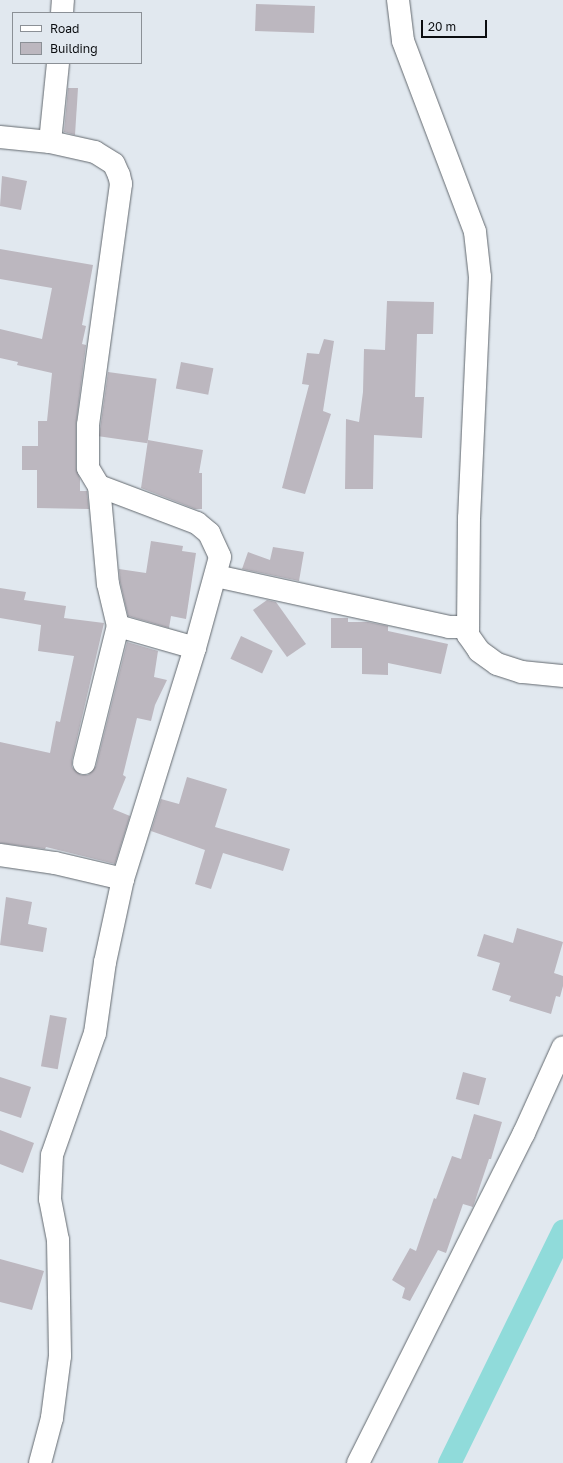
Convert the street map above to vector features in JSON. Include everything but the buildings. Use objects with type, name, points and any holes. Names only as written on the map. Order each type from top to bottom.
[{"type":"street","points":[[62,12],[63,0]]},
{"type":"street","points":[[398,0],[403,41],[475,232],[480,277],[469,518],[466,627],[468,634],[479,651],[497,664],[522,672],[563,676]]},
{"type":"street","points":[[50,142],[58,64]]},
{"type":"street","points":[[0,137],[50,142],[95,152],[114,164],[121,184],[88,426],[87,460],[91,475],[99,486],[108,584],[118,626],[84,763]]},
{"type":"street","points":[[40,1463],[52,1418],[60,1356],[61,1284],[58,1240],[50,1199],[51,1168],[58,1134],[67,1115],[95,1033],[105,962],[123,879],[195,648],[220,557],[217,547],[209,533],[197,523],[99,486]]},
{"type":"street","points":[[216,576],[449,627],[466,627]]},
{"type":"street","points":[[118,626],[195,648]]},
{"type":"street","points":[[0,856],[55,863],[123,879]]},
{"type":"street","points":[[358,1463],[524,1133],[563,1047]]},
{"type":"waterway","points":[[449,1463],[563,1230]]}]
